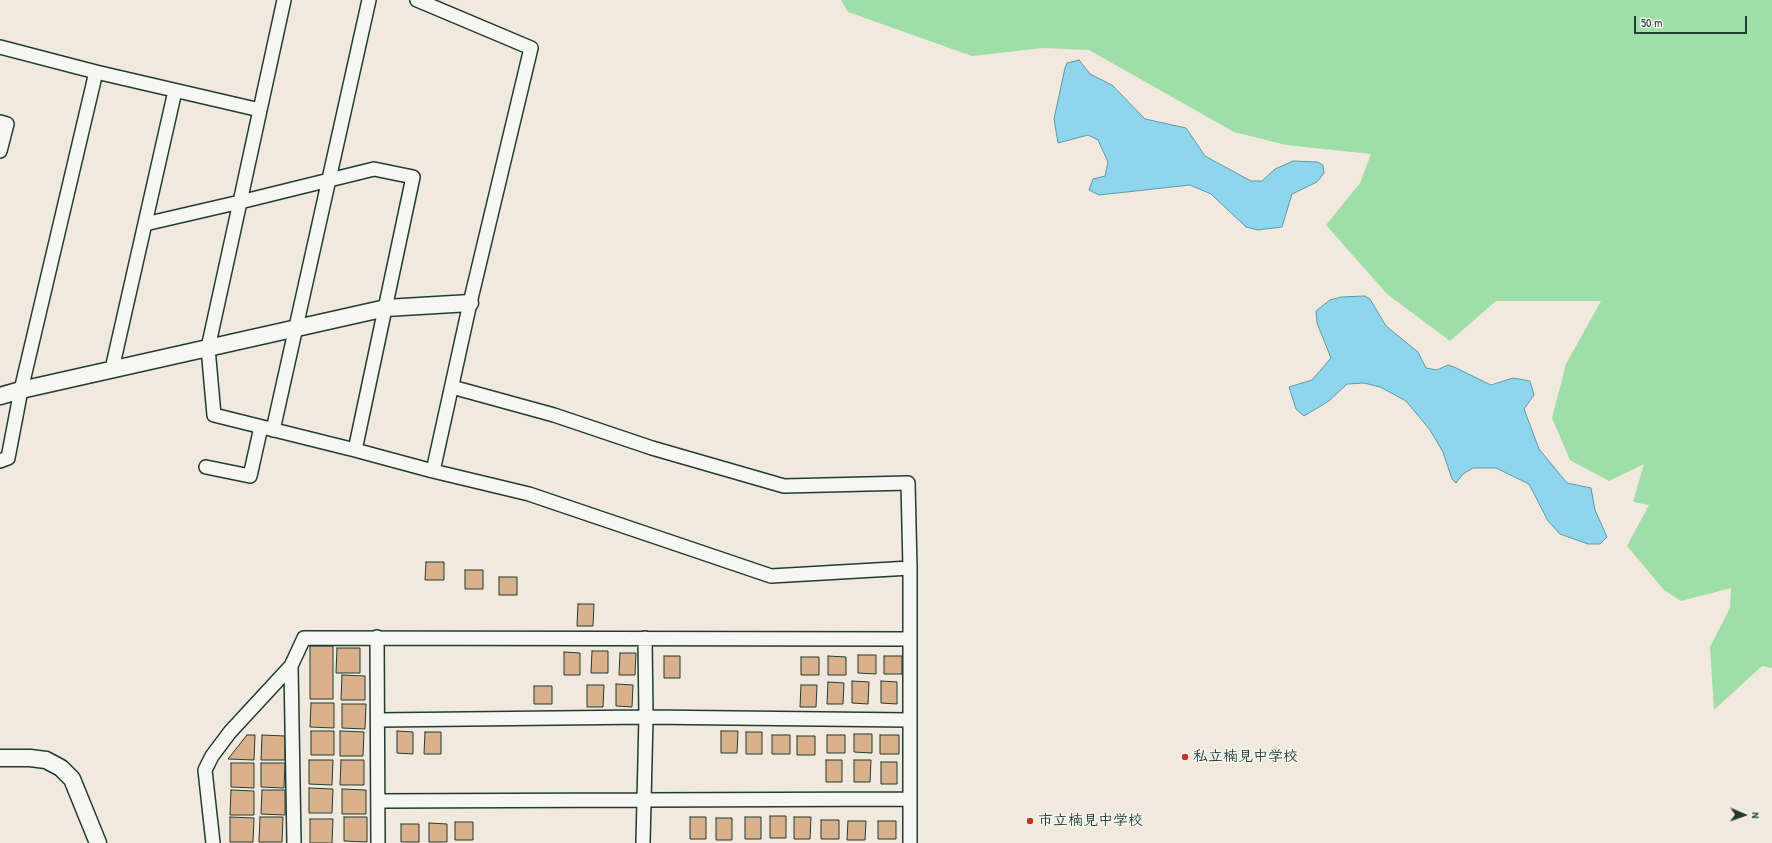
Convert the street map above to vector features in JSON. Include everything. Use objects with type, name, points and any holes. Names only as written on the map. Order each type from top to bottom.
[{"type":"street","points":[[284,0],[208,348],[214,415],[529,494],[771,576],[910,568]]},
{"type":"street","points":[[206,467],[250,476],[267,428],[295,328],[370,0]]},
{"type":"street","points":[[417,0],[531,48],[470,303],[433,471]]},
{"type":"street","points":[[0,47],[96,72],[260,110]]},
{"type":"street","points":[[0,461],[8,458],[21,390],[96,72]]},
{"type":"street","points":[[112,370],[175,91]]},
{"type":"street","points":[[0,122],[7,124],[0,151]]},
{"type":"street","points":[[145,224],[374,169],[413,177],[355,450]]},
{"type":"street","points":[[0,396],[386,308],[470,303]]},
{"type":"street","points":[[452,387],[554,415],[652,448],[784,486],[908,484],[910,568],[910,843]]},
{"type":"street","points":[[377,637],[378,843]]},
{"type":"street","points":[[213,843],[205,770],[212,756],[230,732],[291,666],[304,638],[910,639]]},
{"type":"street","points":[[643,843],[646,717],[645,638]]},
{"type":"street","points":[[291,666],[294,843]]},
{"type":"street","points":[[378,720],[646,717],[910,720]]},
{"type":"street","points":[[0,758],[30,758],[46,760],[60,768],[72,779],[98,843]]},
{"type":"street","points":[[378,801],[909,799]]},
{"type":"green space","points":[[841,0],[1772,0],[1772,668],[1762,666],[1714,710],[1710,647],[1730,608],[1731,588],[1681,601],[1664,590],[1627,546],[1649,505],[1633,502],[1644,464],[1609,481],[1570,460],[1552,418],[1566,364],[1601,301],[1496,301],[1450,341],[1387,294],[1326,225],[1360,183],[1371,154],[1286,145],[1234,132],[1089,50],[1043,48],[972,56],[848,12]]},
{"type":"water","points":[[1079,60],[1090,74],[1112,85],[1145,119],[1186,128],[1205,156],[1251,181],[1262,181],[1275,169],[1293,161],[1317,162],[1323,165],[1324,173],[1317,182],[1292,194],[1282,227],[1258,230],[1246,227],[1211,194],[1190,185],[1099,195],[1089,190],[1093,179],[1105,176],[1108,162],[1098,140],[1088,135],[1058,143],[1054,119],[1067,63]]},
{"type":"water","points":[[1365,296],[1370,299],[1386,326],[1418,352],[1426,368],[1437,370],[1448,365],[1491,385],[1513,378],[1530,381],[1534,395],[1524,409],[1539,449],[1567,483],[1591,488],[1595,510],[1607,537],[1600,544],[1588,544],[1560,534],[1548,521],[1529,484],[1496,468],[1473,468],[1463,474],[1456,483],[1452,479],[1443,452],[1430,430],[1406,401],[1380,387],[1364,383],[1347,384],[1329,401],[1304,416],[1296,409],[1289,387],[1312,380],[1331,358],[1317,323],[1316,311],[1330,300],[1341,297]]},
{"type":"building","points":[[426,562],[444,562],[444,580],[425,580]]},
{"type":"building","points":[[465,570],[483,570],[483,589],[465,589]]},
{"type":"building","points":[[499,577],[517,577],[517,595],[499,595]]},
{"type":"building","points":[[578,604],[594,604],[593,626],[577,626]]},
{"type":"building","points":[[310,646],[333,646],[333,699],[310,699]]},
{"type":"building","points":[[337,648],[360,648],[360,673],[336,673]]},
{"type":"building","points":[[592,651],[608,651],[608,673],[591,673]]},
{"type":"building","points":[[564,652],[580,653],[580,675],[564,675]]},
{"type":"building","points":[[620,653],[636,653],[635,675],[619,675]]},
{"type":"building","points":[[858,655],[876,655],[876,674],[858,673]]},
{"type":"building","points":[[664,656],[680,656],[680,678],[664,678]]},
{"type":"building","points":[[828,656],[846,657],[846,675],[828,675]]},
{"type":"building","points":[[884,656],[902,656],[902,674],[884,674]]},
{"type":"building","points":[[801,657],[819,657],[819,675],[801,675]]},
{"type":"building","points":[[342,675],[365,676],[365,700],[341,700]]},
{"type":"building","points":[[852,681],[869,682],[868,704],[852,703]]},
{"type":"building","points":[[881,681],[897,682],[897,704],[881,703]]},
{"type":"building","points":[[828,682],[844,683],[843,704],[827,704]]},
{"type":"building","points":[[616,684],[633,685],[632,707],[616,706]]},
{"type":"building","points":[[587,685],[604,685],[603,707],[587,707]]},
{"type":"building","points":[[801,685],[817,685],[816,707],[800,707]]},
{"type":"building","points":[[534,686],[552,686],[552,704],[534,704]]},
{"type":"building","points":[[311,703],[334,703],[334,728],[310,727]]},
{"type":"building","points":[[342,704],[366,704],[365,729],[342,728]]},
{"type":"building","points":[[311,731],[334,731],[334,755],[311,755]]},
{"type":"building","points":[[340,731],[364,732],[363,756],[340,756]]},
{"type":"building","points":[[397,731],[413,732],[413,754],[397,753]]},
{"type":"building","points":[[721,731],[738,731],[737,753],[721,753]]},
{"type":"building","points":[[425,732],[441,732],[441,754],[424,754]]},
{"type":"building","points":[[746,732],[762,732],[762,754],[746,754]]},
{"type":"building","points":[[854,734],[872,734],[872,753],[854,752]]},
{"type":"building","points":[[247,735],[255,735],[254,760],[228,759]]},
{"type":"building","points":[[262,735],[285,736],[285,760],[261,760]]},
{"type":"building","points":[[772,735],[790,735],[790,754],[772,754]]},
{"type":"building","points":[[827,735],[845,735],[845,753],[827,753]]},
{"type":"building","points":[[880,735],[899,735],[899,754],[880,754]]},
{"type":"building","points":[[797,736],[815,736],[815,755],[797,755]]},
{"type":"building","points":[[309,760],[333,760],[332,785],[309,784]]},
{"type":"building","points":[[341,760],[364,760],[364,785],[340,785]]},
{"type":"building","points":[[826,760],[842,760],[842,782],[826,782]]},
{"type":"building","points":[[854,760],[871,760],[870,782],[854,782]]},
{"type":"building","points":[[881,762],[897,762],[897,784],[881,784]]},
{"type":"building","points":[[231,763],[254,763],[254,788],[231,787]]},
{"type":"building","points":[[261,763],[285,763],[284,788],[261,787]]},
{"type":"building","points":[[309,788],[333,789],[332,813],[309,813]]},
{"type":"building","points":[[342,789],[366,790],[366,814],[342,814]]},
{"type":"building","points":[[231,790],[254,791],[254,815],[230,815]]},
{"type":"building","points":[[262,790],[285,790],[285,815],[261,814]]},
{"type":"building","points":[[770,816],[786,816],[786,838],[770,838]]},
{"type":"building","points":[[230,817],[254,818],[253,842],[230,842]]},
{"type":"building","points":[[260,817],[283,817],[282,842],[259,842]]},
{"type":"building","points":[[344,817],[367,817],[367,842],[344,841]]},
{"type":"building","points":[[690,817],[706,817],[706,839],[690,839]]},
{"type":"building","points":[[745,817],[761,817],[761,839],[745,839]]},
{"type":"building","points":[[794,817],[811,817],[810,839],[794,839]]},
{"type":"building","points":[[716,818],[732,818],[732,840],[716,840]]},
{"type":"building","points":[[310,819],[333,819],[332,843],[310,843]]},
{"type":"building","points":[[821,820],[839,820],[839,839],[821,839]]},
{"type":"building","points":[[848,821],[866,821],[865,840],[847,840]]},
{"type":"building","points":[[878,821],[896,821],[896,839],[878,839]]},
{"type":"building","points":[[455,822],[473,822],[473,840],[455,840]]},
{"type":"building","points":[[429,823],[447,824],[447,842],[429,842]]},
{"type":"building","points":[[401,824],[419,824],[419,842],[401,842]]},
{"type":"place","name":"私立楠見中学校","points":[[1185,757]]},
{"type":"place","name":"市立楠見中学校","points":[[1030,821]]}]
